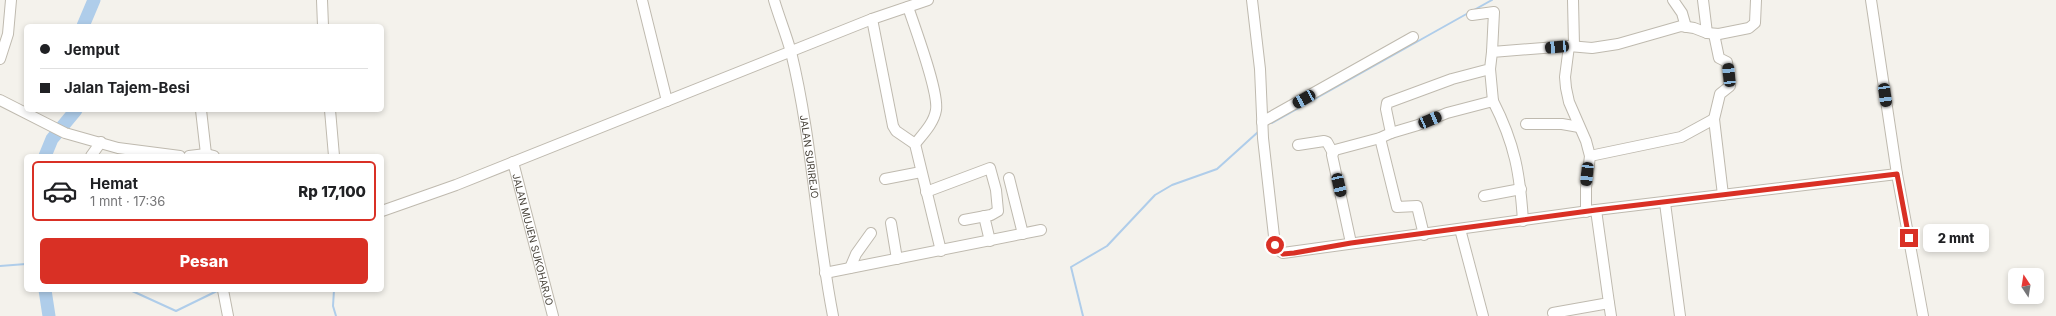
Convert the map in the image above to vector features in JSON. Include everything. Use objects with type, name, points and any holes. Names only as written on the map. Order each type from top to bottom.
[{"type":"street","points":[[0,60],[11,0]]},
{"type":"street","points":[[322,0],[323,24]]},
{"type":"street","points":[[642,0],[667,101]]},
{"type":"street","name":"JALAN SURIREJO","points":[[774,0],[791,52],[807,144],[825,273],[833,316]]},
{"type":"street","points":[[384,211],[513,162],[872,19],[928,0]]},
{"type":"street","points":[[1252,0],[1260,69],[1263,138],[1277,249],[1283,254],[1351,243],[1424,235],[1591,211],[1897,174]]},
{"type":"street","points":[[1573,0],[1571,46],[1565,76],[1566,88],[1579,127],[1586,141],[1590,156],[1586,188],[1611,316]]},
{"type":"street","points":[[1673,0],[1682,14],[1686,26]]},
{"type":"street","points":[[1703,0],[1710,34],[1719,58],[1727,62],[1730,86],[1720,94],[1714,119],[1723,195]]},
{"type":"street","points":[[1492,52],[1571,46],[1592,48],[1618,44],[1686,26],[1710,34],[1740,30],[1753,25],[1756,0]]},
{"type":"street","points":[[1871,0],[1897,174],[1923,316]]},
{"type":"street","points":[[908,7],[932,84],[937,108],[933,120],[915,144]]},
{"type":"street","points":[[1472,15],[1491,11],[1494,12],[1490,68],[1493,101],[1510,138],[1518,165],[1523,221]]},
{"type":"street","points":[[872,19],[893,126],[896,131],[915,144],[940,251]]},
{"type":"street","points":[[1262,122],[1413,37]]},
{"type":"street","points":[[1391,133],[1386,109],[1388,103],[1452,79],[1490,68]]},
{"type":"street","points":[[0,100],[61,131],[118,148],[160,154]]},
{"type":"street","points":[[1333,153],[1340,148],[1380,138],[1447,113],[1493,101]]},
{"type":"street","points":[[201,112],[210,154]]},
{"type":"street","points":[[330,112],[334,154]]},
{"type":"street","points":[[1590,156],[1681,137],[1714,119]]},
{"type":"street","points":[[1526,124],[1562,124],[1579,127]]},
{"type":"street","points":[[1380,138],[1397,207],[1417,206],[1424,235]]},
{"type":"street","points":[[1298,145],[1324,141],[1327,142],[1333,153],[1351,243]]},
{"type":"street","points":[[92,154],[101,142]]},
{"type":"street","name":"JALAN MUJEN SUKOHARJO","points":[[513,162],[553,316]]},
{"type":"street","points":[[926,192],[990,168],[993,175],[998,207],[995,214],[964,220]]},
{"type":"street","points":[[885,179],[921,172]]},
{"type":"street","points":[[1008,178],[1023,234]]},
{"type":"street","points":[[1484,196],[1521,188]]},
{"type":"street","points":[[1665,202],[1680,316]]},
{"type":"street","points":[[984,216],[990,241]]},
{"type":"street","points":[[891,223],[897,259]]},
{"type":"street","points":[[1460,229],[1483,316]]},
{"type":"street","points":[[825,273],[1041,230]]},
{"type":"street","points":[[850,268],[856,254],[871,233]]},
{"type":"street","points":[[223,292],[228,316]]},
{"type":"street","points":[[1553,313],[1609,303]]},
{"type":"waterway","points":[[84,24],[94,0]]},
{"type":"waterway","points":[[1474,10],[1492,0]]},
{"type":"waterway","points":[[1272,123],[1470,12]]},
{"type":"waterway","points":[[46,154],[52,139],[74,112]]},
{"type":"waterway","points":[[1083,316],[1071,267],[1107,246],[1155,195],[1172,185],[1217,169],[1258,132]]},
{"type":"waterway","points":[[0,266],[24,264]]},
{"type":"waterway","points":[[45,292],[49,316]]},
{"type":"waterway","points":[[134,292],[176,311],[215,292]]},
{"type":"waterway","points":[[334,292],[333,306],[336,316]]},
{"type":"route","points":[[1275,245],[1283,254],[1294,253],[1351,243],[1414,236],[1596,210],[1897,174],[1909,238]]}]
